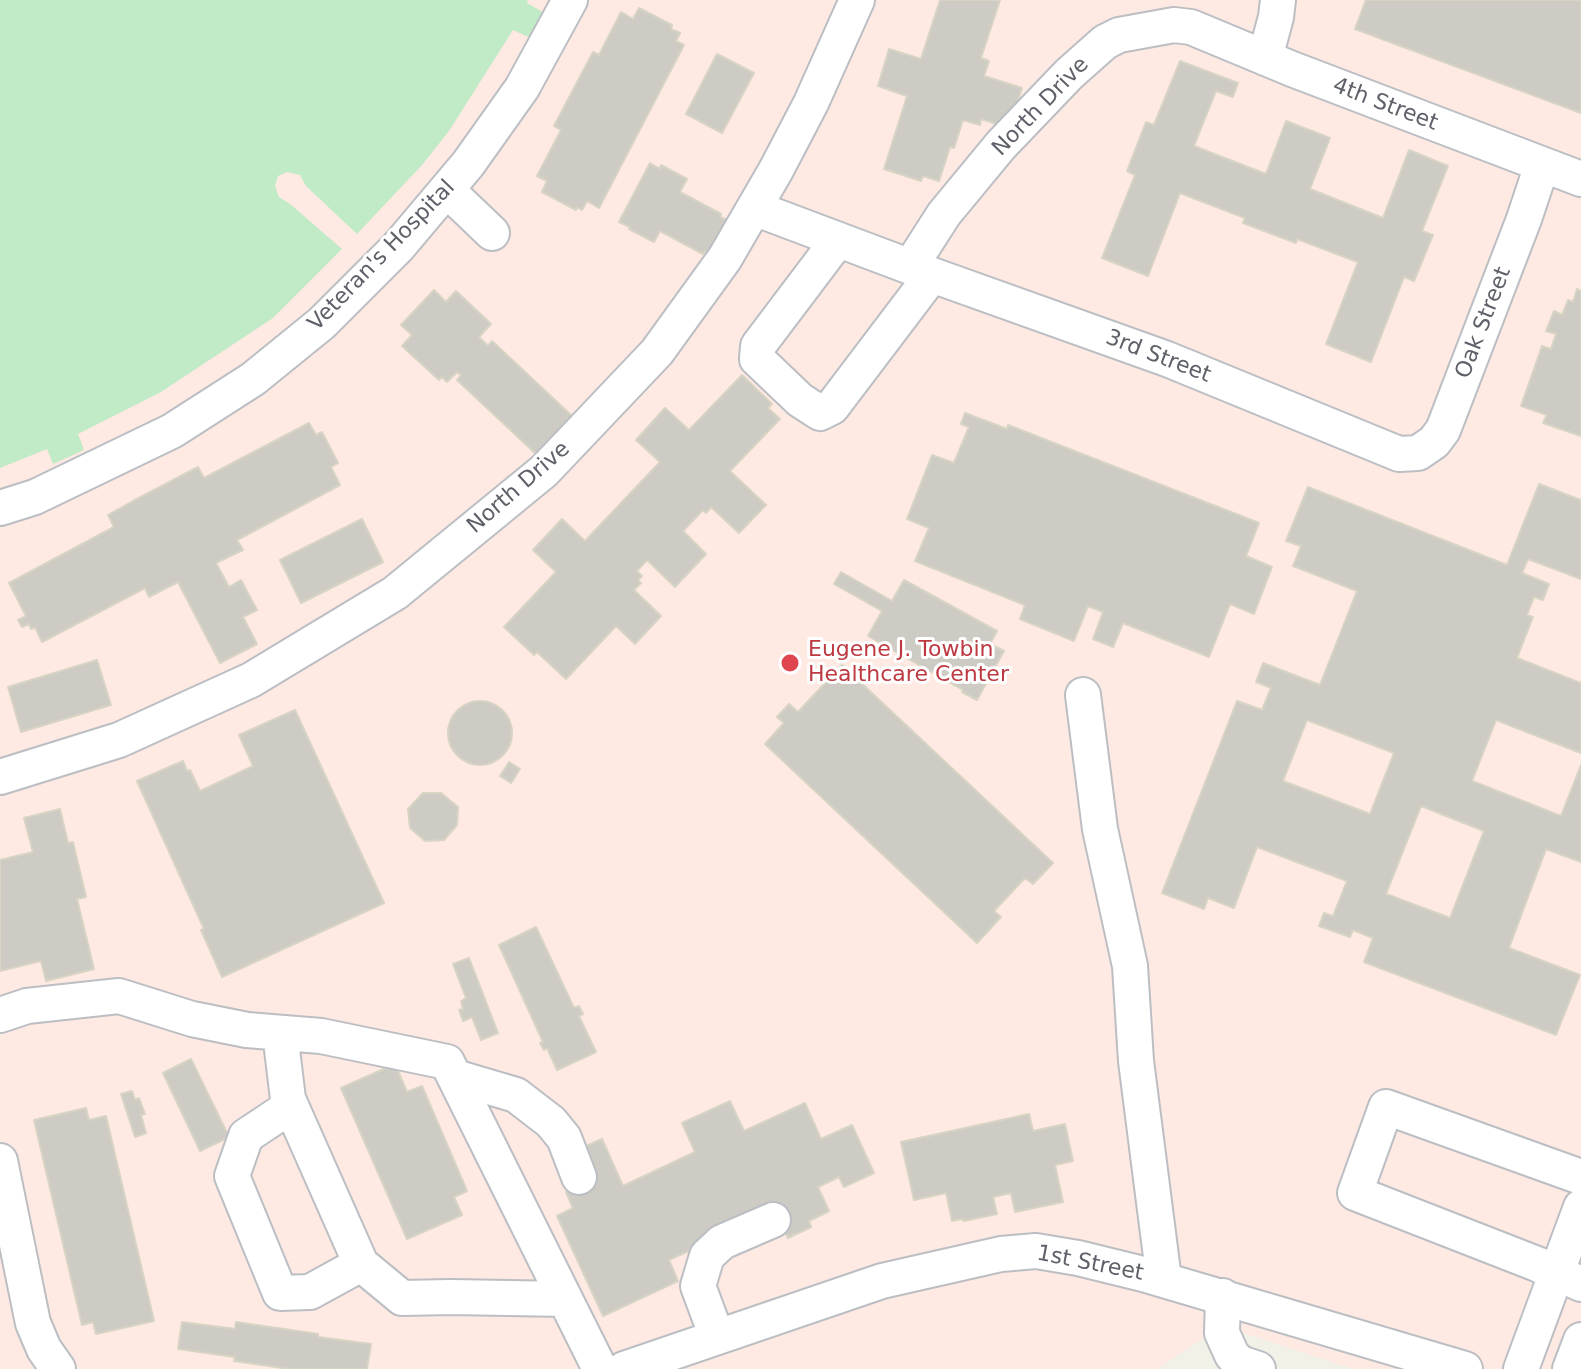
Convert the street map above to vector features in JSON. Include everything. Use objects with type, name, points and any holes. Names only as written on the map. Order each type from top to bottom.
[{"type":"street","name":"Veteran's Hospital","points":[[0,508],[35,497],[172,431],[253,379],[322,323],[398,247],[468,164],[522,88],[570,0]]},
{"type":"street","name":"North Drive","points":[[0,777],[119,740],[238,686],[395,593],[544,471],[657,352],[725,258],[811,103],[857,0]]},
{"type":"street","points":[[1265,58],[1278,0]]},
{"type":"street","name":"North Drive","points":[[838,240],[758,346],[757,359],[800,400],[820,413],[832,407],[923,272],[919,253],[944,214],[1001,145],[1069,74],[1105,42],[1119,35],[1174,25],[1189,13]]},
{"type":"street","name":"4th Street","points":[[1189,13],[1265,58],[1581,179]]},
{"type":"street","name":"Oak Street","points":[[1399,454],[1418,453],[1426,449],[1443,430],[1542,165]]},
{"type":"street","points":[[447,190],[492,233]]},
{"type":"street","name":"3rd Street","points":[[754,208],[1167,359],[1399,454]]},
{"type":"street","points":[[1083,695],[1100,829],[1130,966],[1136,1061],[1164,1280]]},
{"type":"street","points":[[0,1015],[27,1006],[119,996],[192,1019],[247,1030],[321,1036],[447,1062],[600,1369]]},
{"type":"street","points":[[280,1033],[288,1099],[361,1264],[402,1298],[565,1299]]},
{"type":"street","points":[[455,1077],[516,1095],[551,1122],[564,1138],[579,1177]]},
{"type":"street","points":[[291,1106],[246,1136],[232,1176],[280,1293],[310,1292],[361,1264]]},
{"type":"street","points":[[1569,1279],[1355,1193],[1386,1107],[1581,1177]]},
{"type":"street","points":[[0,1161],[33,1323],[44,1349],[58,1369]]},
{"type":"street","points":[[1521,1369],[1569,1279],[1581,1207]]},
{"type":"street","points":[[717,1337],[698,1286],[707,1256],[722,1242],[773,1220]]},
{"type":"street","name":"1st Street","points":[[624,1369],[882,1281],[1001,1254],[1036,1251],[1078,1258],[1223,1296],[1465,1369]]},
{"type":"street","points":[[1223,1296],[1222,1333],[1232,1355],[1240,1363],[1258,1369]]},
{"type":"street","points":[[1570,1369],[1581,1340]]},
{"type":"shaded area","name":"Eugene J. Towbin Healthcare Center","points":[[0,0],[1581,0],[1581,1369],[1353,1369],[1222,1326],[1157,1369],[0,1369]]},
{"type":"green space","points":[[0,0],[528,0],[527,3],[548,15],[535,40],[513,30],[449,131],[422,165],[357,234],[306,186],[300,175],[287,172],[278,176],[275,186],[279,197],[342,249],[273,318],[161,392],[78,434],[84,450],[53,464],[47,449],[0,468]]},
{"type":"building","points":[[940,0],[1000,0],[981,58],[989,61],[984,76],[1022,88],[1009,128],[981,119],[980,125],[963,120],[939,181],[923,176],[921,181],[884,169],[907,96],[878,86],[889,49],[921,59]]},
{"type":"building","points":[[1366,0],[1581,0],[1581,113],[1355,29]]},
{"type":"building","points":[[639,8],[672,25],[671,29],[680,33],[676,41],[684,45],[599,208],[587,201],[582,210],[577,207],[576,210],[542,192],[547,181],[537,176],[561,130],[554,126],[593,52],[599,55],[621,12],[633,19]]},
{"type":"building","points":[[717,54],[754,73],[722,133],[686,114]]},
{"type":"building","points":[[1180,61],[1238,83],[1233,97],[1216,91],[1194,146],[1266,174],[1286,121],[1330,138],[1310,189],[1383,218],[1409,150],[1448,166],[1422,231],[1433,235],[1414,281],[1404,277],[1371,362],[1326,344],[1358,262],[1243,223],[1245,218],[1180,193],[1148,276],[1102,258],[1135,175],[1127,171],[1146,122],[1154,125]]},
{"type":"building","points":[[650,163],[660,169],[661,165],[687,179],[680,192],[729,221],[712,255],[705,251],[703,254],[660,231],[654,242],[619,222]]},
{"type":"building","points":[[1577,289],[1581,291],[1581,436],[1543,423],[1547,415],[1521,406],[1542,346],[1551,349],[1556,334],[1546,331],[1554,311],[1562,315],[1568,300],[1573,302]]},
{"type":"building","points":[[434,290],[446,302],[456,291],[491,324],[479,337],[488,346],[492,341],[572,416],[536,454],[457,380],[461,375],[457,372],[447,382],[442,377],[439,380],[402,346],[412,335],[401,325]]},
{"type":"building","points":[[742,375],[772,404],[768,408],[780,419],[730,471],[766,505],[739,533],[711,507],[706,513],[703,510],[683,531],[706,554],[675,587],[647,560],[637,571],[642,576],[638,580],[641,583],[634,590],[661,616],[635,644],[616,626],[566,679],[504,627],[556,572],[533,550],[562,519],[585,541],[660,462],[636,440],[665,408],[689,430]]},
{"type":"building","points":[[965,413],[1007,429],[1008,425],[1259,523],[1246,556],[1272,567],[1254,614],[1230,604],[1209,657],[1123,623],[1113,647],[1093,639],[1103,612],[1088,606],[1074,641],[1020,619],[1025,605],[915,561],[929,528],[907,519],[932,455],[954,463],[969,427],[961,424]]},
{"type":"building","points":[[309,423],[316,435],[322,432],[338,463],[331,467],[340,485],[237,540],[243,550],[216,563],[229,587],[241,580],[257,610],[243,617],[257,644],[220,663],[178,582],[149,597],[145,588],[42,642],[35,627],[31,629],[29,624],[22,627],[18,620],[26,616],[9,583],[114,527],[108,515],[133,501],[198,467],[204,478]]},
{"type":"building","points":[[1539,484],[1581,500],[1581,579],[1528,559],[1522,573],[1549,584],[1543,600],[1534,597],[1527,615],[1533,617],[1517,658],[1581,683],[1581,753],[1496,720],[1472,781],[1561,816],[1581,765],[1581,862],[1546,849],[1509,948],[1580,975],[1556,1035],[1364,962],[1373,938],[1353,930],[1350,937],[1319,926],[1324,913],[1333,916],[1347,881],[1257,847],[1234,908],[1208,898],[1204,909],[1162,893],[1237,701],[1262,710],[1271,688],[1256,682],[1263,663],[1320,685],[1357,591],[1293,566],[1301,546],[1286,541],[1308,487],[1507,565]],"holes":[[[1307,720],[1394,753],[1370,814],[1283,781]],[[1421,806],[1484,831],[1450,918],[1386,894]]]},
{"type":"building","points":[[362,519],[383,562],[301,603],[280,560]]},
{"type":"building","points":[[841,572],[892,601],[904,580],[997,631],[990,644],[1004,651],[977,700],[868,636],[882,611],[834,584]]},
{"type":"building","points":[[97,660],[111,705],[21,732],[8,687]]},
{"type":"building","points":[[842,665],[1053,863],[1033,884],[1025,878],[994,911],[1001,917],[977,943],[765,744],[784,723],[777,717],[789,704],[798,712]]},
{"type":"building","points":[[480,701],[498,707],[506,715],[512,733],[506,751],[498,759],[480,765],[462,759],[454,751],[448,733],[454,715],[462,707]]},
{"type":"building","points":[[295,710],[384,903],[222,977],[201,930],[204,929],[137,781],[183,761],[200,791],[253,766],[239,735]]},
{"type":"building","points":[[509,762],[520,769],[511,783],[500,776]]},
{"type":"building","points":[[423,793],[441,793],[458,807],[457,825],[444,840],[425,841],[410,828],[408,809]]},
{"type":"building","points":[[60,809],[68,843],[73,842],[86,897],[77,899],[94,969],[46,981],[41,961],[0,971],[0,860],[33,852],[24,818]]},
{"type":"building","points":[[536,927],[574,1008],[579,1006],[583,1014],[579,1016],[596,1052],[557,1070],[547,1048],[544,1050],[540,1043],[543,1042],[499,945]]},
{"type":"building","points":[[469,958],[498,1033],[481,1040],[472,1017],[463,1021],[459,1010],[463,1009],[461,1001],[466,998],[453,964]]},
{"type":"building","points":[[191,1059],[229,1137],[200,1151],[163,1073]]},
{"type":"building","points":[[395,1064],[407,1092],[422,1086],[467,1191],[454,1197],[462,1215],[407,1239],[341,1088]]},
{"type":"building","points":[[132,1091],[135,1100],[139,1098],[145,1114],[141,1115],[146,1133],[135,1137],[121,1094]]},
{"type":"building","points":[[730,1101],[744,1131],[805,1103],[821,1139],[852,1125],[874,1173],[844,1187],[839,1177],[818,1187],[829,1211],[809,1221],[811,1227],[788,1238],[775,1211],[669,1260],[678,1281],[603,1316],[557,1216],[573,1208],[566,1192],[593,1178],[580,1149],[602,1139],[623,1186],[695,1152],[682,1123]]},
{"type":"building","points":[[86,1108],[89,1120],[106,1116],[154,1321],[96,1334],[93,1322],[82,1325],[34,1120]]},
{"type":"building","points":[[1029,1114],[1033,1131],[1065,1124],[1073,1161],[1055,1165],[1063,1202],[1015,1212],[1011,1193],[993,1197],[997,1214],[952,1221],[946,1193],[914,1200],[901,1142]]},
{"type":"building","points":[[182,1322],[235,1329],[236,1322],[371,1344],[367,1369],[290,1369],[178,1349]]},
{"type":"place","name":"Eugene J. Towbin Healthcare Center","points":[[790,663]]}]
